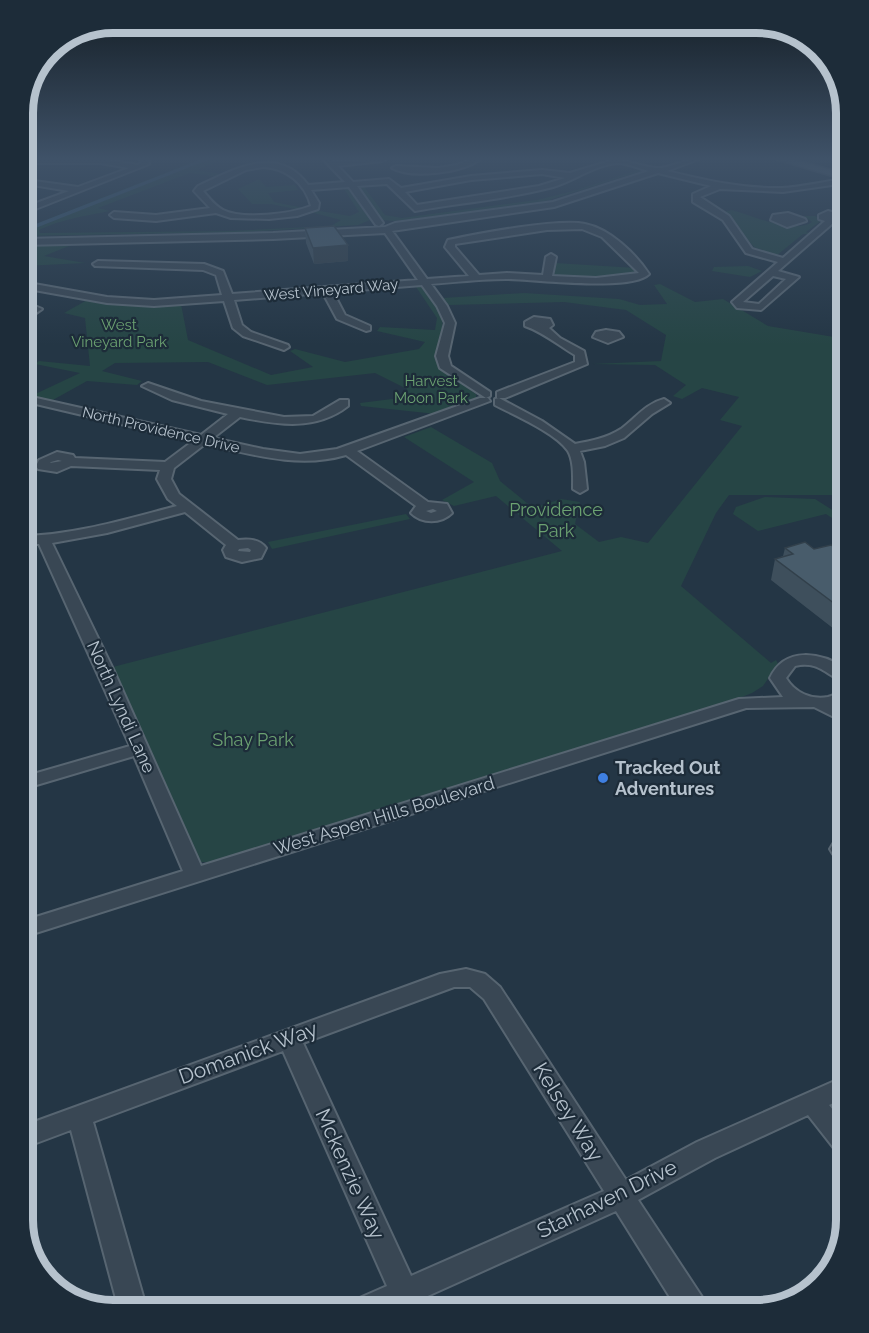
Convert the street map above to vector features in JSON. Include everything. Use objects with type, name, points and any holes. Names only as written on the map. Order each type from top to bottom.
[{"type":"street","points":[[379,221],[442,306],[450,323],[442,356],[446,368],[485,398],[500,398],[578,366],[582,359],[580,353],[571,346],[556,340],[541,327]]},
{"type":"street","points":[[33,240],[273,236],[420,221]]},
{"type":"street","points":[[728,221],[749,250],[783,261]]},
{"type":"street","points":[[770,273],[794,277],[761,307],[741,306],[737,302],[823,221]]},
{"type":"street","name":"West Vineyard Way","points":[[33,287],[130,303],[165,303],[476,278],[596,281],[644,274],[638,265],[605,235],[584,226],[547,227],[451,242],[450,247],[476,278]]},
{"type":"street","points":[[547,278],[552,256]]},
{"type":"street","points":[[98,264],[202,267],[220,273],[237,326],[241,330],[284,347]]},
{"type":"street","points":[[327,290],[341,317],[366,328]]},
{"type":"street","points":[[571,346],[600,338]]},
{"type":"street","points":[[148,386],[174,397],[296,422],[326,415],[344,404]]},
{"type":"street","name":"North Providence Drive","points":[[33,401],[275,455],[300,458],[347,450],[485,398]]},
{"type":"street","points":[[500,398],[572,448],[578,464],[580,489]]},
{"type":"street","points":[[572,448],[611,440],[628,430],[648,410],[664,403]]},
{"type":"street","points":[[236,545],[167,488],[164,479],[168,466],[239,412]]},
{"type":"street","points":[[347,450],[425,506]]},
{"type":"street","points":[[69,462],[168,466]]},
{"type":"street","points":[[33,540],[107,529],[188,507]]},
{"type":"street","name":"North Lyndi Lane","points":[[44,540],[105,669],[195,875]]},
{"type":"street","points":[[745,703],[762,693],[791,663],[808,661],[836,664]]},
{"type":"street","points":[[826,664],[836,668]]},
{"type":"street","points":[[778,678],[787,691],[836,713]]},
{"type":"street","points":[[745,703],[830,702],[836,699]]},
{"type":"street","name":"West Aspen Hills Boulevard","points":[[33,926],[745,703]]},
{"type":"street","points":[[33,780],[139,749]]},
{"type":"street","name":"Domanick Way","points":[[33,1133],[448,980],[462,977],[476,979]]},
{"type":"street","name":"Kelsey Way","points":[[476,979],[488,987],[492,993],[687,1300]]},
{"type":"street","name":"Mckenzie Way","points":[[289,1038],[407,1300]]},
{"type":"street","name":"Starhaven Drive","points":[[412,1300],[621,1196],[706,1150],[836,1091]]},
{"type":"street","points":[[812,1102],[836,1132]]},
{"type":"street","points":[[79,1115],[131,1300]]},
{"type":"green space","points":[[43,221],[62,221],[39,230],[40,233],[228,231],[331,226],[339,221],[367,221],[358,225],[246,232],[33,236],[33,225]]},
{"type":"green space","points":[[731,221],[769,221],[795,226],[820,221],[806,232],[813,234],[803,234],[776,256],[754,247]]},
{"type":"green space","points":[[79,242],[44,256],[85,263],[33,266],[33,243]]},
{"type":"green space","points":[[555,263],[636,268],[637,270],[619,278],[586,279],[554,276]]},
{"type":"green space","points":[[748,266],[762,271],[750,277],[712,271],[714,267]]},
{"type":"green space","points":[[414,284],[422,286],[442,319],[442,336],[434,357],[443,371],[476,394],[476,398],[436,414],[361,406],[360,403],[408,397],[407,389],[375,373],[267,385],[208,362],[115,363],[102,371],[142,381],[137,385],[87,381],[51,401],[33,396],[80,373],[35,364],[39,361],[90,366],[85,318],[64,313],[89,299],[138,305],[181,304],[188,340],[271,375],[313,367],[290,351],[295,349],[345,362],[419,349],[425,342],[377,331],[380,327],[435,330],[437,318]]},
{"type":"green space","name":"Shay Park","points":[[660,284],[695,302],[723,299],[768,326],[836,337],[836,495],[729,495],[716,513],[681,586],[771,663],[776,660],[778,664],[763,686],[724,704],[223,862],[189,862],[105,669],[562,551],[496,496],[454,506],[442,500],[474,482],[404,437],[431,427],[492,463],[500,481],[533,508],[561,499],[580,502],[575,524],[599,542],[621,537],[648,543],[742,426],[720,420],[739,397],[702,388],[682,399],[673,396],[686,385],[655,365],[592,364],[661,361],[666,335],[626,310],[564,302],[449,305],[443,298],[524,293],[619,299],[640,305],[667,304],[654,285]]},
{"type":"green space","points":[[765,497],[815,499],[836,512],[836,520],[826,514],[758,531],[733,514],[736,507]]},
{"type":"green space","points":[[406,514],[410,519],[272,549],[268,542]]},
{"type":"building","points":[[334,226],[348,245],[313,248],[305,228]]},
{"type":"building","points":[[805,542],[814,549],[831,545],[836,548],[836,605],[775,559],[793,554],[785,548]]},
{"type":"waterway","points":[[33,227],[48,221]]},
{"type":"place","name":"Tracked Out Adventures","points":[[603,778]]},
{"type":"park label","name":"West Vineyard Park","points":[[119,334]]},
{"type":"park label","name":"Harvest Moon Park","points":[[431,390]]},
{"type":"park label","name":"Providence Park","points":[[556,520]]}]
